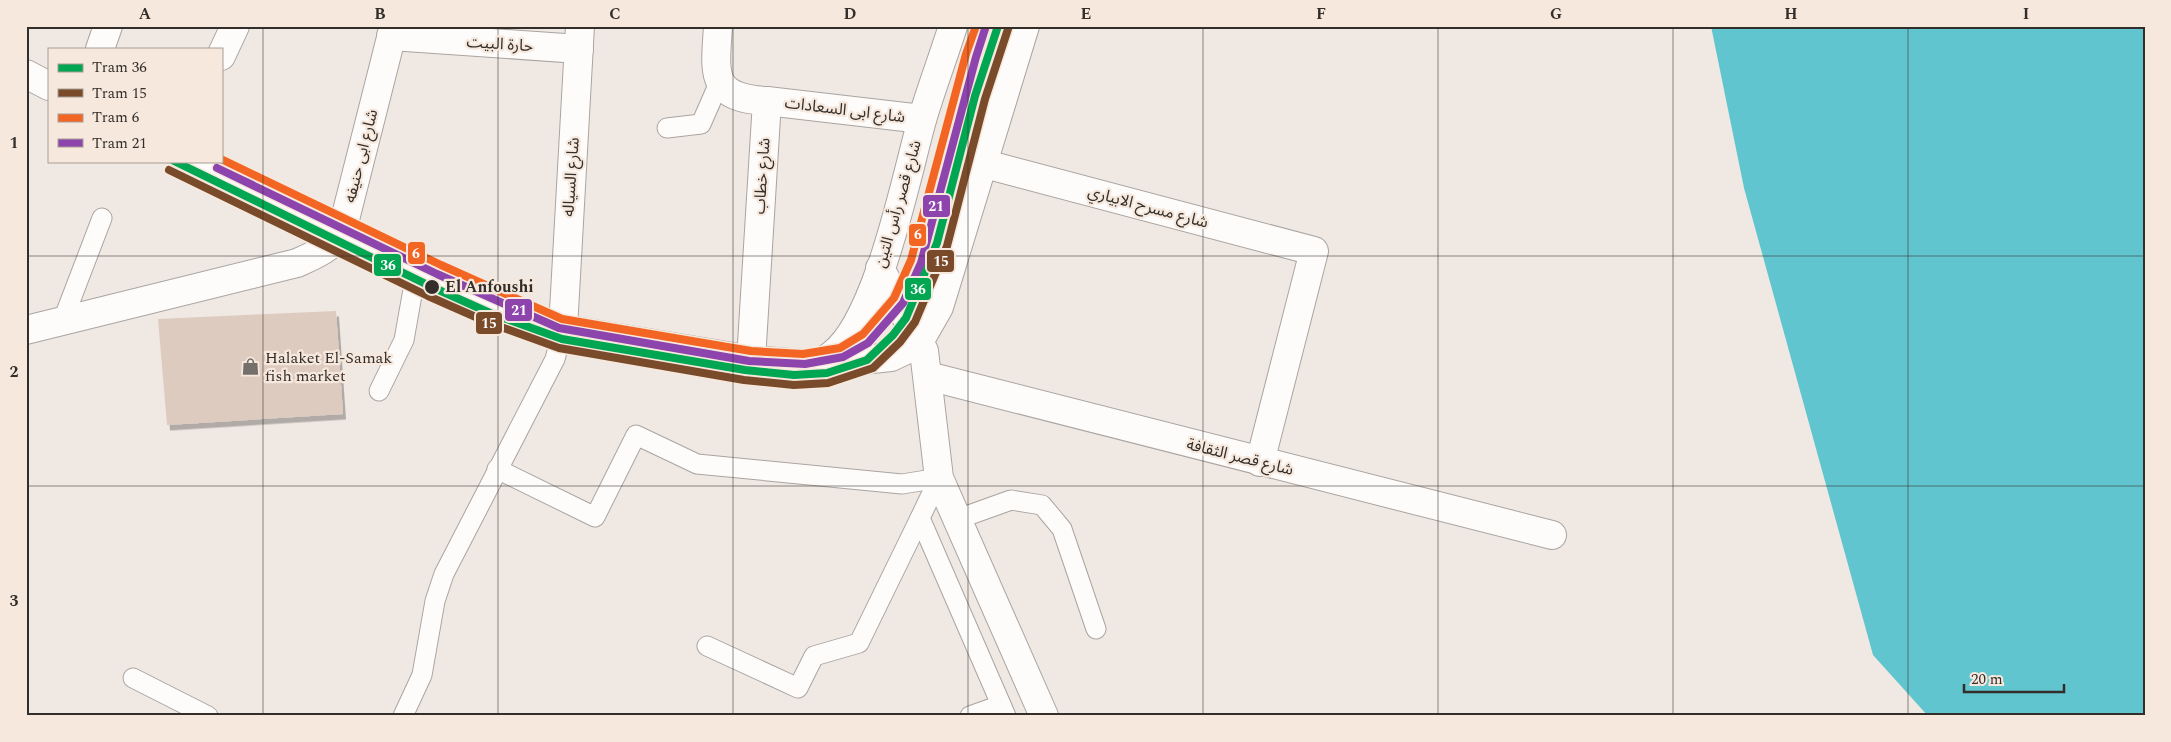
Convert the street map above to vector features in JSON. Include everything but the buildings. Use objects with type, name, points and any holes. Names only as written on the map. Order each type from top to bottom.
[{"type":"street","points":[[100,48],[108,26]]},
{"type":"street","points":[[222,54],[235,26]]},
{"type":"street","points":[[718,26],[715,68],[719,82],[729,92],[747,100],[767,101]]},
{"type":"street","name":"شارع قصر رأس التين","points":[[815,364],[832,355],[840,348],[855,326],[868,301],[893,230],[922,119],[953,26]]},
{"type":"street","points":[[200,162],[498,305],[563,328],[751,360],[815,364],[890,357],[919,342],[939,307],[981,164],[1025,26]]},
{"type":"street","name":"حارة البيت","points":[[393,31],[579,38]]},
{"type":"street","name":"شارع ابى حنيفه","points":[[26,330],[297,263],[320,253],[336,241],[342,231],[393,31]]},
{"type":"street","name":"شارع السياله","points":[[563,328],[579,38]]},
{"type":"street","points":[[26,74],[48,85]]},
{"type":"street","name":"شارع ابى السعادات","points":[[767,101],[922,119]]},
{"type":"street","name":"شارع خطاب","points":[[751,360],[767,101]]},
{"type":"street","name":"شارع مسرح الابياري","points":[[981,164],[1314,251],[1260,462]]},
{"type":"street","points":[[880,268],[924,351],[939,478],[1044,716]]},
{"type":"street","name":"شارع قصر الثقافة","points":[[928,376],[1552,535]]},
{"type":"lane","points":[[667,128],[701,124],[719,82]]},
{"type":"lane","points":[[63,320],[102,218]]},
{"type":"lane","points":[[378,392],[404,340],[417,267]]},
{"type":"lane","points":[[403,716],[422,675],[435,601],[444,574],[555,359],[563,328]]},
{"type":"lane","points":[[497,469],[595,517],[636,435],[697,464],[902,484],[939,478]]},
{"type":"lane","points":[[707,646],[798,688],[814,656],[859,643],[939,478]]},
{"type":"lane","points":[[958,520],[1011,500],[1042,505],[1062,529],[1096,629]]},
{"type":"lane","points":[[920,518],[1003,710],[970,716]]},
{"type":"lane","points":[[133,678],[208,716]]},
{"type":"water","points":[[1711,26],[2145,26],[2145,716],[1928,716],[1873,655],[1744,188]]},
{"type":"tram line","name":"6","points":[[222,159],[441,265],[562,319],[751,351],[803,354],[840,348],[863,334],[894,298],[911,260],[966,54],[976,26]]},
{"type":"tram line","name":"36","points":[[176,162],[432,287],[490,313],[562,339],[745,370],[794,375],[827,373],[867,360],[893,335],[906,318],[937,243],[975,96],[998,26]]},
{"type":"tram line","name":"21","points":[[217,168],[437,274],[559,328],[749,361],[805,364],[843,357],[868,343],[903,303],[921,263],[985,29]]},
{"type":"tram line","name":"15","points":[[169,170],[428,296],[487,322],[559,348],[744,380],[794,385],[828,383],[873,368],[900,342],[915,322],[947,246],[985,99],[1008,29]]},
{"type":"place","name":"El Anfoushi","points":[[432,287]]},
{"type":"place","name":"Halaket El-Samak fish market","points":[[251,367]]}]
